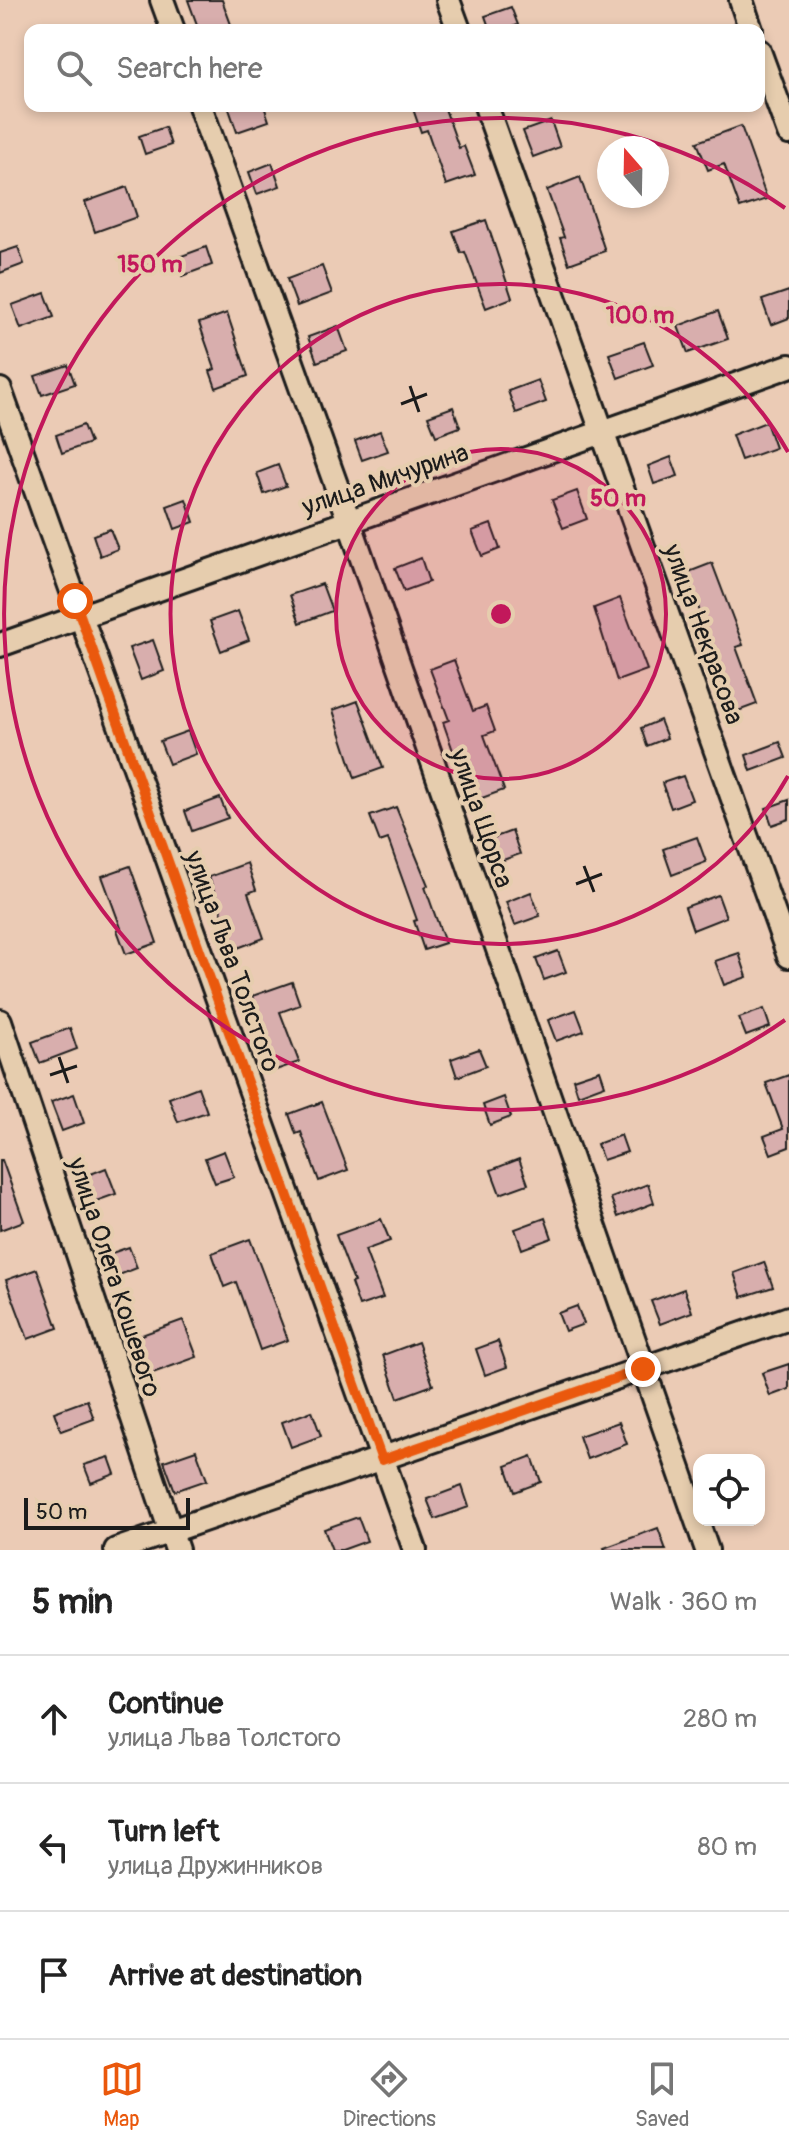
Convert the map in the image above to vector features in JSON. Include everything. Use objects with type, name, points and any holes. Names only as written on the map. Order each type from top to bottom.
[{"type":"street","points":[[162,0],[171,24]]},
{"type":"street","points":[[448,0],[457,24]]},
{"type":"street","points":[[741,0],[749,24]]},
{"type":"street","points":[[765,67],[789,133]]},
{"type":"street","name":"улица Щорса","points":[[202,112],[349,521],[707,1550]]},
{"type":"street","name":"улица Некрасова","points":[[488,112],[789,956]]},
{"type":"street","name":"улица Мичурина","points":[[0,645],[789,366]]},
{"type":"street","name":"улица Льва Толстого","points":[[0,390],[415,1550]]},
{"type":"street","name":"улица Олега Кошевого","points":[[0,1021],[174,1541]]},
{"type":"street","points":[[116,1550],[174,1541],[382,1460],[789,1318]]},
{"type":"building","points":[[188,0],[222,0],[231,24],[197,24]]},
{"type":"building","points":[[511,7],[518,24],[488,24],[485,16]]},
{"type":"building","points":[[230,112],[266,112],[269,121],[237,132]]},
{"type":"building","points":[[414,112],[446,112],[459,148],[464,146],[475,175],[446,185],[427,130],[421,132]]},
{"type":"building","points":[[551,121],[560,147],[533,157],[523,131]]},
{"type":"building","points":[[741,126],[767,199],[740,208],[724,164],[708,170],[697,142]]},
{"type":"building","points":[[165,127],[171,145],[145,154],[139,136]]},
{"type":"building","points":[[272,163],[280,186],[257,194],[249,172]]},
{"type":"building","points":[[580,177],[605,251],[569,264],[560,238],[564,237],[547,190]]},
{"type":"building","points":[[127,187],[137,217],[95,232],[85,202]]},
{"type":"building","points":[[486,220],[512,298],[486,308],[465,252],[461,253],[453,231]]},
{"type":"building","points":[[18,247],[24,264],[0,273],[0,253]]},
{"type":"building","points":[[206,247],[212,265],[182,276],[176,258]]},
{"type":"building","points":[[322,266],[332,293],[297,306],[287,279]]},
{"type":"building","points":[[789,291],[789,318],[771,325],[762,300]]},
{"type":"building","points":[[45,293],[54,317],[21,329],[12,305]]},
{"type":"building","points":[[718,311],[728,339],[688,353],[678,326]]},
{"type":"building","points":[[227,313],[248,376],[216,388],[210,371],[215,369],[199,323]]},
{"type":"building","points":[[338,326],[347,351],[317,362],[308,337]]},
{"type":"building","points":[[644,342],[653,365],[618,378],[609,354]]},
{"type":"building","points":[[68,365],[75,384],[42,395],[35,376]]},
{"type":"building","points":[[538,380],[546,402],[516,413],[508,391]]},
{"type":"building","points":[[453,407],[460,427],[436,436],[428,416]]},
{"type":"building","points":[[766,422],[775,448],[741,460],[732,435]]},
{"type":"building","points":[[83,425],[90,443],[62,453],[56,435]]},
{"type":"building","points":[[380,431],[388,451],[362,460],[355,441]]},
{"type":"building","points":[[671,457],[678,476],[654,484],[648,466]]},
{"type":"building","points":[[278,465],[286,486],[264,494],[257,473]]},
{"type":"building","points":[[577,491],[587,519],[563,528],[552,500]]},
{"type":"building","points":[[186,499],[194,522],[175,529],[167,506]]},
{"type":"building","points":[[491,524],[500,549],[482,556],[472,531]]},
{"type":"building","points":[[110,529],[118,549],[100,556],[93,535]]},
{"type":"building","points":[[421,558],[429,582],[404,591],[395,568]]},
{"type":"building","points":[[712,563],[743,645],[736,647],[757,704],[730,714],[686,573]]},
{"type":"building","points":[[322,584],[332,611],[300,623],[290,595]]},
{"type":"building","points":[[620,598],[647,670],[617,681],[594,608]]},
{"type":"building","points":[[238,611],[249,640],[221,651],[210,621]]},
{"type":"building","points":[[153,640],[164,671],[141,680],[129,648]]},
{"type":"building","points":[[454,660],[473,711],[486,706],[495,731],[484,735],[504,790],[471,802],[443,722],[449,720],[430,669]]},
{"type":"building","points":[[358,701],[383,768],[355,778],[333,710]]},
{"type":"building","points":[[660,720],[667,738],[647,746],[641,728]]},
{"type":"building","points":[[188,731],[196,754],[169,764],[160,741]]},
{"type":"building","points":[[780,742],[786,758],[751,771],[746,755]]},
{"type":"building","points":[[683,776],[692,800],[671,808],[662,783]]},
{"type":"building","points":[[220,798],[228,818],[192,831],[185,811]]},
{"type":"building","points":[[789,800],[789,819],[772,825],[766,808]]},
{"type":"building","points":[[396,807],[428,885],[425,887],[445,943],[424,950],[414,921],[417,920],[388,839],[380,842],[370,816]]},
{"type":"building","points":[[512,831],[520,854],[492,864],[484,841]]},
{"type":"building","points":[[697,837],[706,862],[672,875],[663,849]]},
{"type":"building","points":[[247,863],[256,890],[248,893],[264,938],[235,949],[209,877]]},
{"type":"building","points":[[130,866],[157,943],[126,954],[117,930],[121,928],[102,876]]},
{"type":"building","points":[[531,892],[540,916],[515,925],[506,902]]},
{"type":"building","points":[[718,895],[726,917],[693,930],[685,907]]},
{"type":"building","points":[[558,951],[566,972],[544,980],[536,959]]},
{"type":"building","points":[[739,953],[747,977],[724,985],[715,961]]},
{"type":"building","points":[[292,982],[300,1005],[280,1012],[299,1062],[276,1070],[252,996]]},
{"type":"building","points":[[764,1009],[770,1027],[746,1036],[739,1018]]},
{"type":"building","points":[[576,1010],[584,1031],[556,1041],[548,1020]]},
{"type":"building","points":[[70,1028],[77,1049],[40,1063],[32,1042]]},
{"type":"building","points":[[479,1049],[486,1066],[457,1077],[451,1059]]},
{"type":"building","points":[[600,1070],[605,1085],[578,1095],[573,1079]]},
{"type":"building","points":[[789,1075],[789,1147],[771,1154],[764,1136],[783,1129],[766,1083]]},
{"type":"building","points":[[198,1087],[207,1112],[178,1122],[169,1098]]},
{"type":"building","points":[[74,1094],[84,1123],[62,1131],[51,1102]]},
{"type":"building","points":[[504,1097],[511,1117],[490,1125],[483,1105]]},
{"type":"building","points":[[322,1102],[348,1170],[319,1181],[301,1132],[296,1134],[289,1114]]},
{"type":"building","points":[[621,1135],[627,1152],[603,1160],[597,1144]]},
{"type":"building","points":[[224,1151],[234,1177],[215,1183],[205,1158]]},
{"type":"building","points":[[519,1159],[528,1184],[500,1194],[491,1170]]},
{"type":"building","points":[[0,1160],[24,1221],[0,1230]]},
{"type":"building","points":[[106,1168],[116,1194],[85,1205],[75,1180]]},
{"type":"building","points":[[648,1184],[654,1203],[618,1217],[611,1198]]},
{"type":"building","points":[[545,1218],[552,1238],[522,1249],[515,1229]]},
{"type":"building","points":[[381,1219],[390,1241],[365,1250],[383,1298],[359,1306],[351,1283],[354,1282],[336,1235]]},
{"type":"building","points":[[250,1239],[288,1340],[260,1350],[236,1282],[224,1287],[212,1253]]},
{"type":"building","points":[[129,1247],[137,1268],[114,1277],[106,1255]]},
{"type":"building","points":[[764,1262],[773,1287],[742,1297],[734,1273]]},
{"type":"building","points":[[37,1269],[58,1328],[28,1339],[6,1280]]},
{"type":"building","points":[[684,1289],[692,1312],[660,1324],[651,1301]]},
{"type":"building","points":[[577,1306],[584,1324],[565,1331],[558,1313]]},
{"type":"building","points":[[183,1320],[197,1357],[150,1374],[136,1337]]},
{"type":"building","points":[[498,1341],[507,1367],[485,1375],[476,1349]]},
{"type":"building","points":[[418,1342],[433,1385],[398,1398],[383,1355]]},
{"type":"building","points":[[789,1364],[789,1389],[770,1396],[762,1373]]},
{"type":"building","points":[[87,1400],[94,1419],[61,1431],[54,1412]]},
{"type":"building","points":[[312,1411],[321,1436],[291,1447],[282,1422]]},
{"type":"building","points":[[619,1422],[627,1444],[587,1459],[579,1436]]},
{"type":"building","points":[[196,1450],[207,1480],[175,1491],[164,1461]]},
{"type":"building","points":[[532,1456],[541,1482],[515,1492],[506,1466]]},
{"type":"building","points":[[109,1457],[115,1474],[91,1483],[84,1465]]},
{"type":"building","points":[[462,1486],[469,1507],[435,1519],[427,1499]]},
{"type":"building","points":[[358,1517],[367,1541],[342,1550],[332,1550],[324,1529]]},
{"type":"building","points":[[658,1528],[666,1550],[604,1548]]},
{"type":"route","points":[[75,601],[382,1460],[643,1369]]}]
